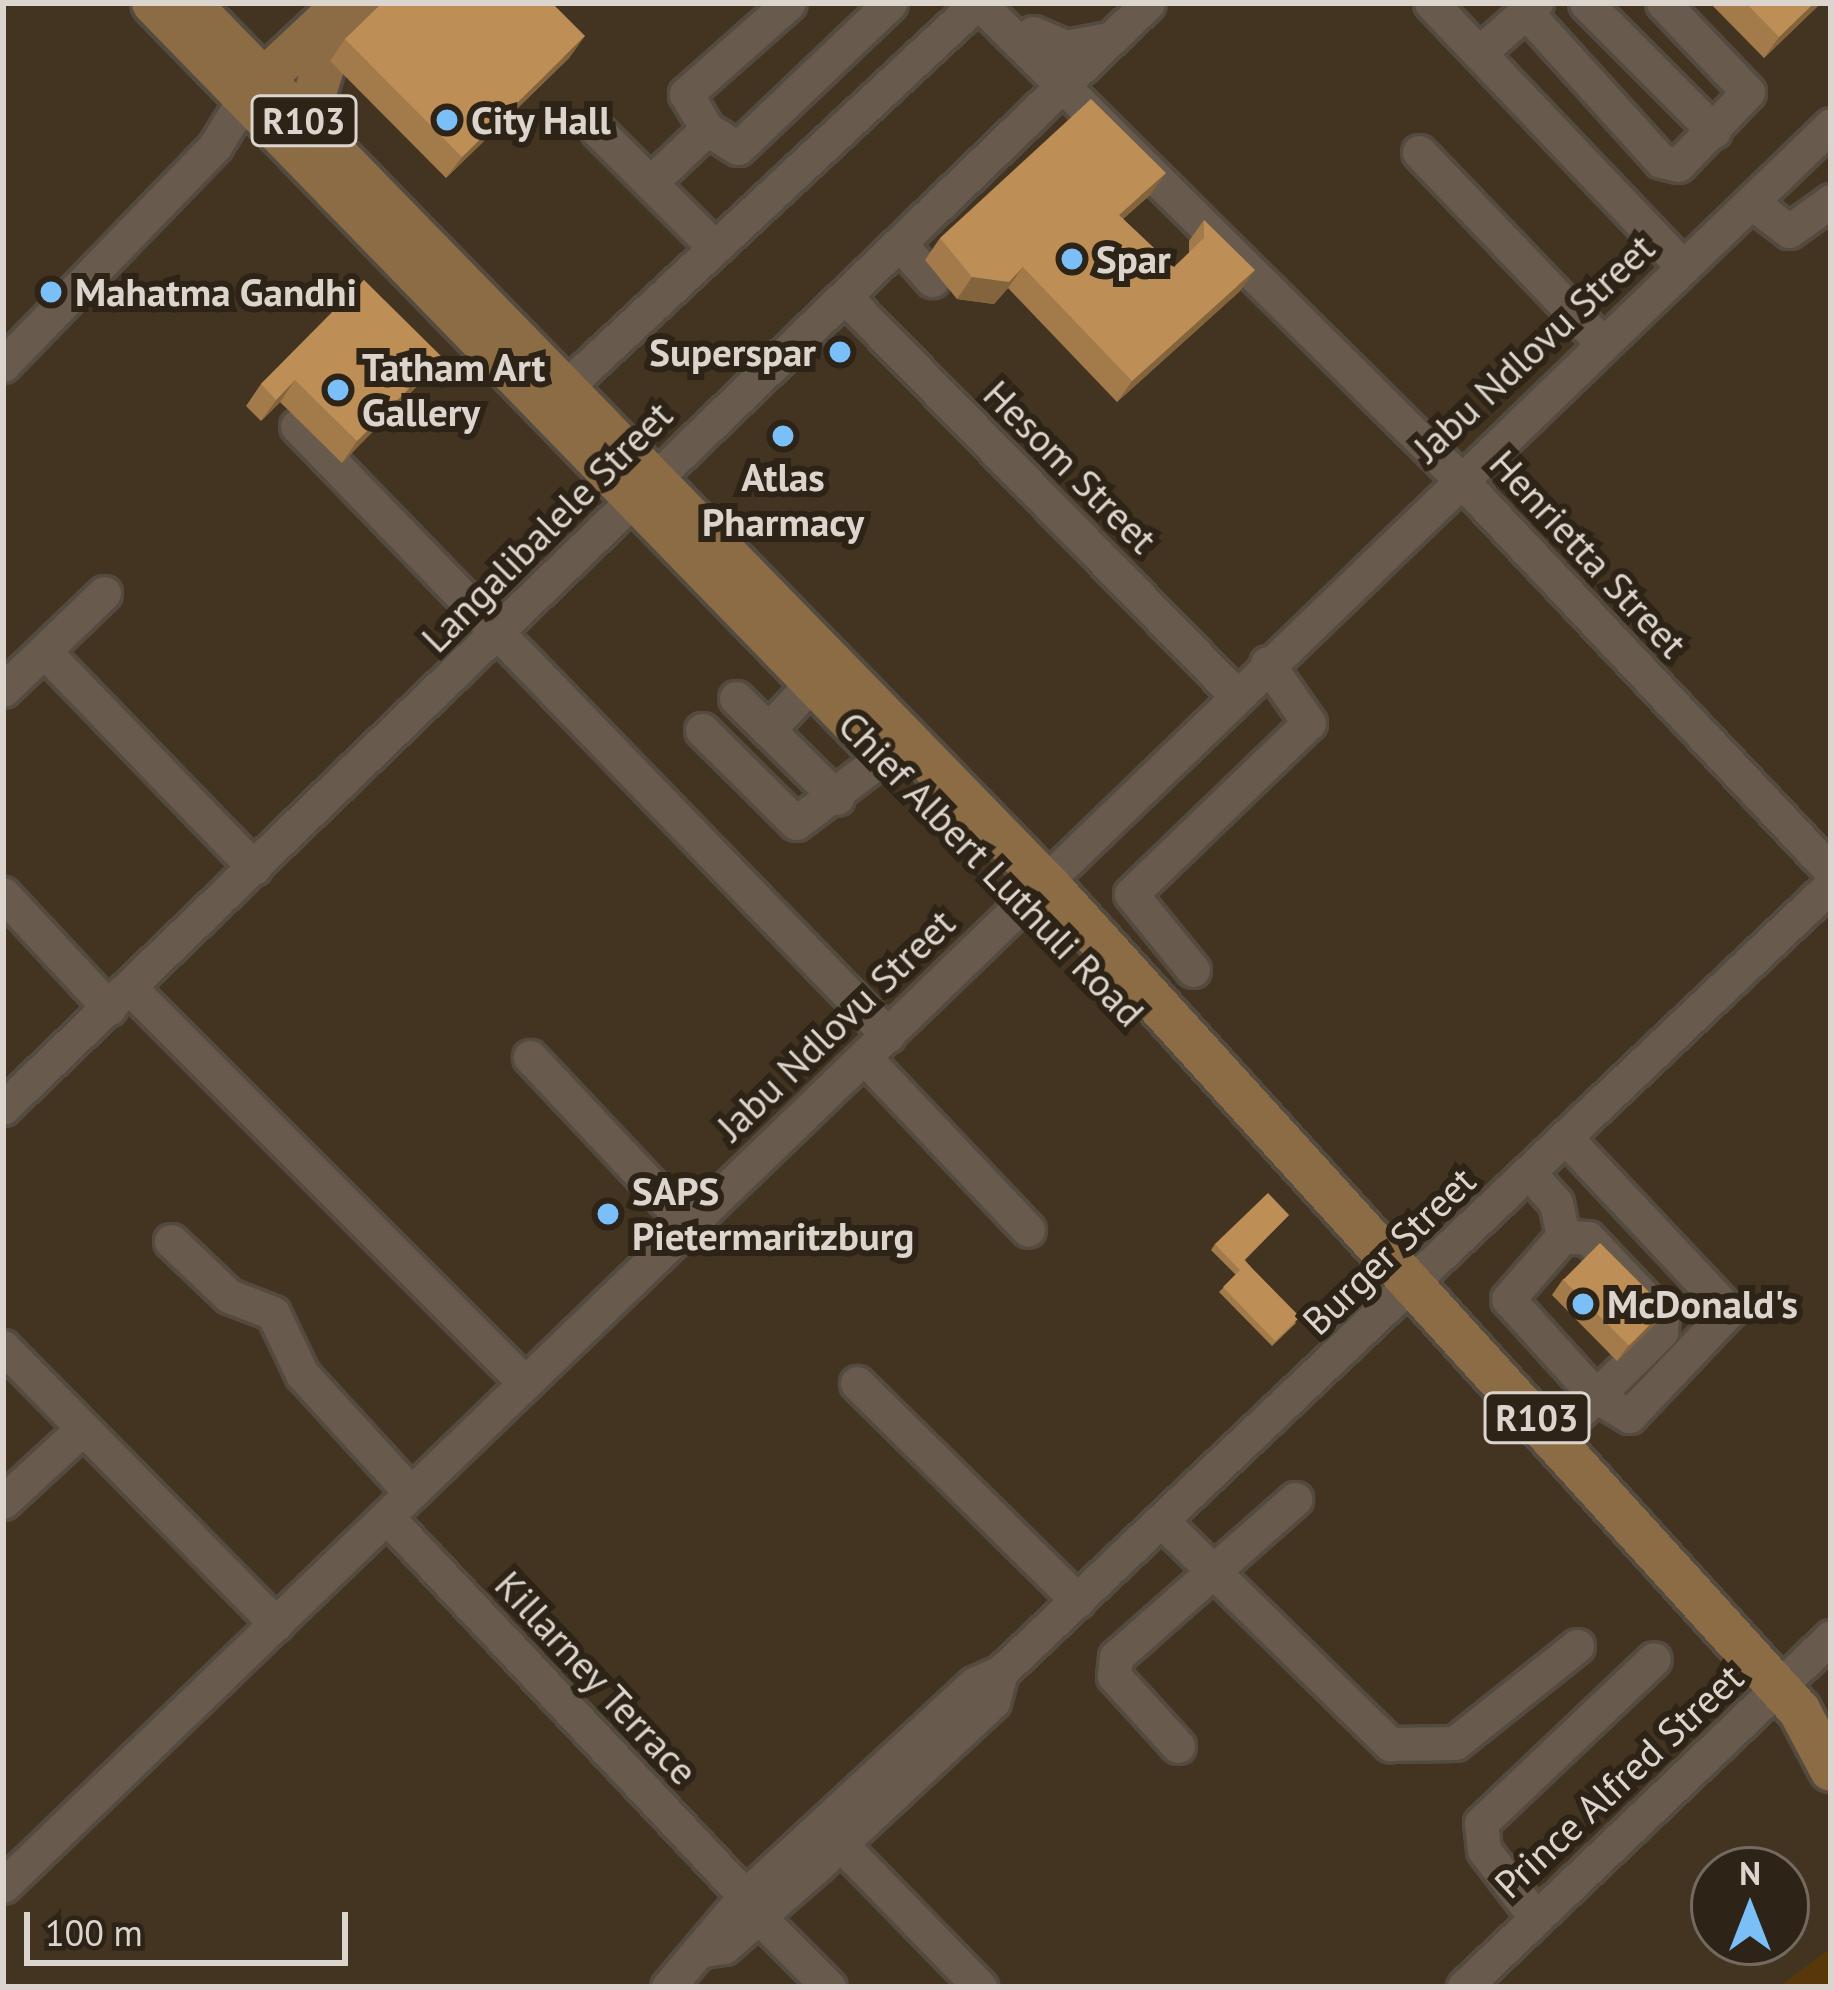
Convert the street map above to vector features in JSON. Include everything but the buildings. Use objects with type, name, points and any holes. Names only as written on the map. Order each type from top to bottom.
[{"type":"main road","name":"Chief Albert Luthuli Road","points":[[153,3],[568,385],[646,486],[813,682],[885,756],[1036,891]]},
{"type":"main road","name":"Chief Albert Luthuli Road","points":[[189,3],[269,107],[646,486],[1036,891],[1770,1697]]},
{"type":"main road","points":[[269,107],[345,3]]},
{"type":"main road","points":[[269,107],[382,3]]},
{"type":"main road","name":"Chief Albert Luthuli Road","points":[[1406,1293],[1553,1436],[1822,1758]]},
{"type":"street","points":[[789,3],[686,94],[706,129],[738,148],[890,3]]},
{"type":"street","points":[[568,385],[978,3]]},
{"type":"street","name":"Henrietta Street","points":[[978,3],[1070,85],[1457,476],[1831,871]]},
{"type":"street","name":"Henrietta Street","points":[[1005,3],[1033,32],[1070,85]]},
{"type":"street","name":"Langalibalele Street","points":[[3,1108],[500,634],[646,486],[1070,85],[1148,3]]},
{"type":"street","points":[[1431,3],[1683,267]]},
{"type":"street","points":[[1586,3],[1714,131]]},
{"type":"street","points":[[1479,53],[1531,8],[1660,161],[1684,162],[1748,96],[1746,81],[1663,3]]},
{"type":"street","points":[[1033,32],[1066,46],[1110,39]]},
{"type":"street","points":[[3,365],[215,146],[269,107]]},
{"type":"street","name":"Jabu Ndlovu Street","points":[[3,1886],[1036,891],[1457,476],[1603,344],[1831,124]]},
{"type":"street","points":[[650,183],[706,129]]},
{"type":"street","points":[[598,131],[715,248]]},
{"type":"street","points":[[1419,152],[1603,344]]},
{"type":"street","points":[[1751,202],[1789,231],[1831,201]]},
{"type":"street","points":[[901,245],[932,280]]},
{"type":"street","name":"Hesom Street","points":[[845,298],[1237,694]]},
{"type":"street","points":[[297,426],[500,634],[876,1046],[1028,1230]]},
{"type":"street","points":[[3,690],[104,592]]},
{"type":"street","points":[[44,651],[254,868]]},
{"type":"street","points":[[1193,970],[1131,895],[1309,723],[1267,663]]},
{"type":"street","points":[[768,730],[813,682]]},
{"type":"street","points":[[736,698],[837,797]]},
{"type":"street","points":[[702,730],[784,820],[813,818],[885,756]]},
{"type":"street","name":"Burger Street","points":[[668,1987],[707,1940],[993,1702],[1001,1672],[1406,1293],[1831,885]]},
{"type":"street","points":[[3,894],[525,1383]]},
{"type":"street","points":[[530,1058],[689,1226]]},
{"type":"street","points":[[1563,1236],[1508,1299],[1596,1396],[1629,1417],[1729,1311],[1567,1139]]},
{"type":"street","points":[[1530,1174],[1556,1203],[1563,1236]]},
{"type":"street","points":[[1553,1436],[1661,1332],[1662,1316],[1588,1238],[1563,1236]]},
{"type":"street","name":"Killarney Terrace","points":[[171,1240],[229,1296],[273,1313],[302,1374],[398,1504],[752,1907],[830,1987]]},
{"type":"street","points":[[3,1347],[80,1431],[276,1624]]},
{"type":"street","points":[[856,1383],[1078,1601]]},
{"type":"street","points":[[3,1502],[80,1431]]},
{"type":"street","points":[[1178,1746],[1113,1667],[1218,1575],[1295,1499]]},
{"type":"street","points":[[1163,1522],[1390,1744],[1408,1748],[1456,1743],[1576,1646]]},
{"type":"street","name":"Prince Alfred Street","points":[[1464,1987],[1831,1636]]},
{"type":"street","points":[[1534,1917],[1484,1850],[1481,1823],[1654,1659]]},
{"type":"street","points":[[831,1834],[980,1987]]},
{"type":"shaded area","points":[[3,3],[1831,3],[1831,1987],[3,1987]]},
{"type":"shaded area","points":[[1831,1948],[1831,1987],[1778,1987],[1810,1966]]},
{"type":"place","name":"City Hall","points":[[447,120]]},
{"type":"place","name":"Spar","points":[[1072,259]]},
{"type":"place","name":"Mahatma Gandhi","points":[[51,292]]},
{"type":"place","name":"Superspar","points":[[840,352]]},
{"type":"place","name":"Tatham Art Gallery","points":[[338,390]]},
{"type":"place","name":"Atlas Pharmacy","points":[[783,436]]},
{"type":"place","name":"SAPS Pietermaritzburg","points":[[608,1214]]},
{"type":"place","name":"McDonald's","points":[[1583,1304]]}]
